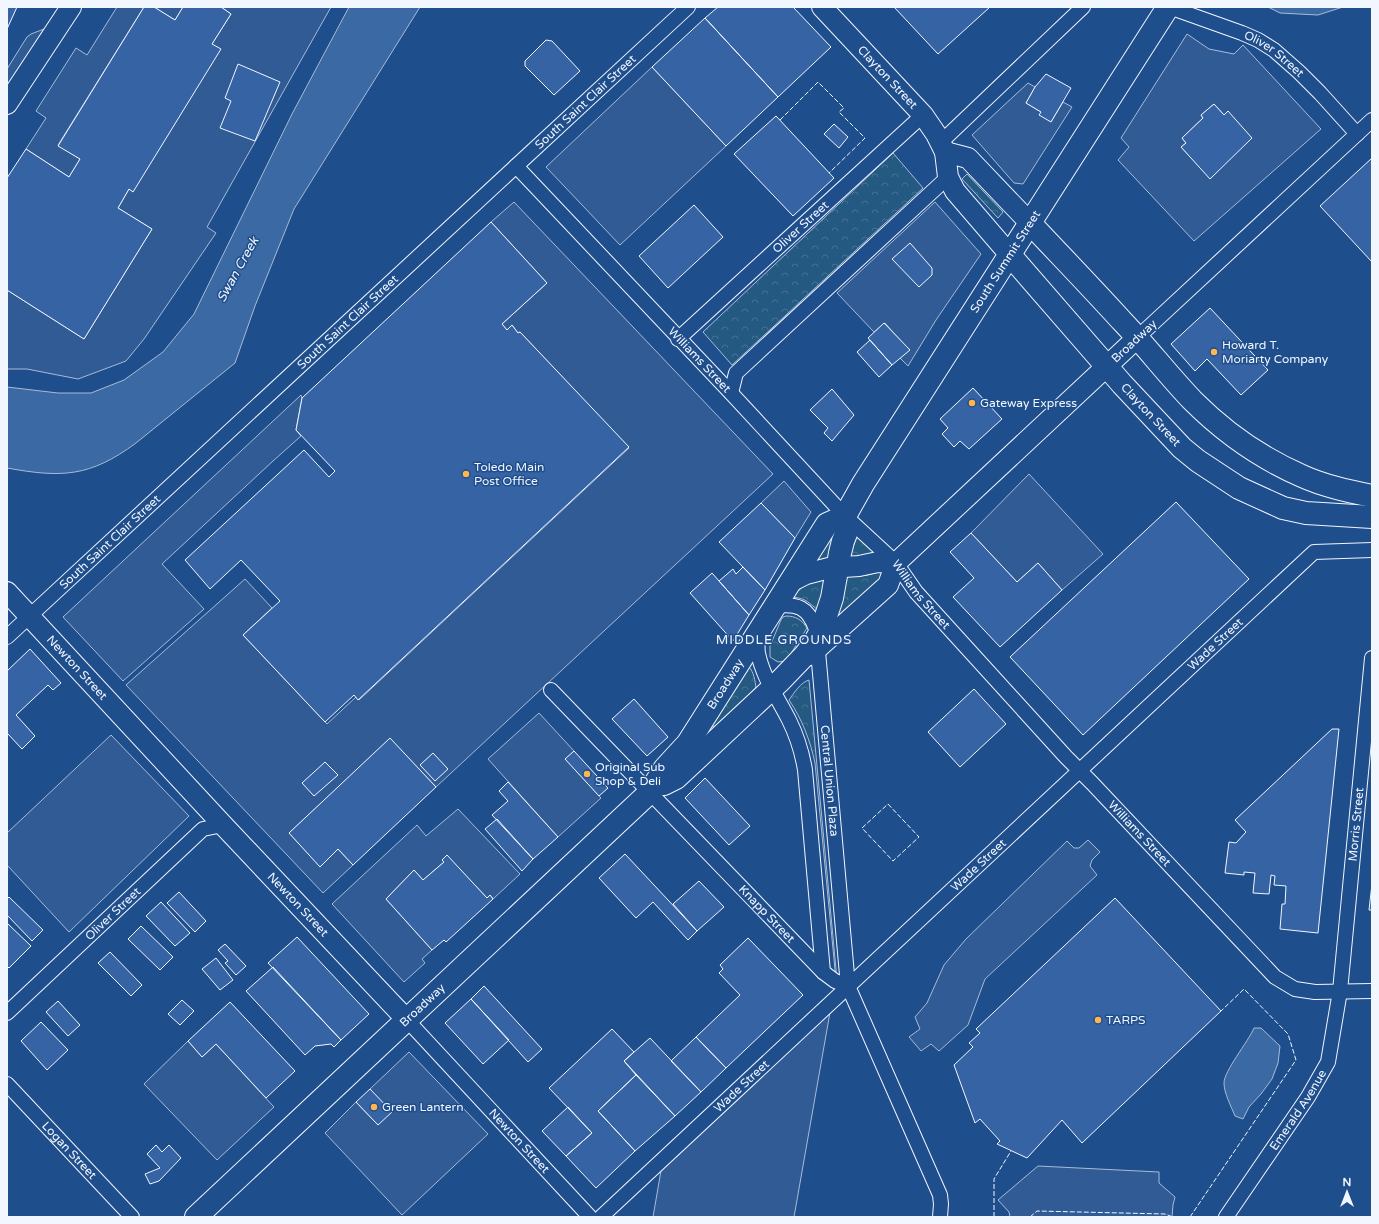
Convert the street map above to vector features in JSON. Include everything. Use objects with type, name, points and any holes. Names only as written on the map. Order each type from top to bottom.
[{"type":"main road","name":"South Summit Street","points":[[776,685],[817,643],[832,598],[843,541],[847,531],[845,516],[863,484],[1168,7]]},
{"type":"main road","name":"Clayton Street","points":[[1030,223],[1138,338],[1194,402],[1223,427],[1252,449],[1277,464],[1303,477],[1327,485],[1367,506]]},
{"type":"main road","name":"Clayton Street","points":[[1010,255],[1106,367],[1182,448],[1215,473],[1239,488],[1283,508],[1306,513],[1367,506]]},
{"type":"main road","points":[[790,582],[827,524],[845,516]]},
{"type":"main road","name":"Broadway","points":[[649,793],[665,768],[688,743],[790,582]]},
{"type":"main road","name":"Broadway","points":[[196,1217],[649,793],[676,778],[776,685]]},
{"type":"street","points":[[7,104],[71,7]]},
{"type":"street","name":"South Saint Clair Street","points":[[7,637],[688,7]]},
{"type":"street","name":"Clayton Street","points":[[822,7],[923,116],[936,134],[943,148],[948,178],[954,191],[1010,255]]},
{"type":"street","points":[[943,148],[1083,7]]},
{"type":"street","name":"Oliver Street","points":[[1168,7],[1242,33],[1258,40],[1274,50],[1315,88],[1357,134]]},
{"type":"street","name":"Oliver Street","points":[[678,339],[923,116]]},
{"type":"street","name":"Broadway","points":[[817,643],[888,585],[896,563],[1372,120]]},
{"type":"street","name":"Clayton Street","points":[[943,148],[968,158],[1030,223]]},
{"type":"street","name":"Williams Street","points":[[516,166],[845,516],[896,563],[916,592],[1007,693],[1275,977],[1295,989],[1315,992],[1372,991]]},
{"type":"street","points":[[731,393],[736,373],[948,178]]},
{"type":"street","name":"Wade Street","points":[[601,1217],[1314,552],[1372,550]]},
{"type":"street","points":[[790,582],[806,574],[822,570],[859,566],[878,562],[896,563]]},
{"type":"street","name":"Newton Street","points":[[7,592],[590,1217]]},
{"type":"street","name":"Central Union Plaza","points":[[775,606],[788,605],[801,608],[807,613],[816,629],[848,986]]},
{"type":"street","name":"Central Union Plaza","points":[[758,633],[758,653],[765,675],[776,685],[804,763],[823,972]]},
{"type":"street","name":"Morris Street","points":[[1340,991],[1372,658]]},
{"type":"street","name":"Knapp Street","points":[[551,690],[823,972],[835,981],[848,986]]},
{"type":"street","name":"Oliver Street","points":[[7,1013],[203,829],[223,825]]},
{"type":"street","points":[[848,986],[940,1195],[940,1217]]},
{"type":"street","name":"Emerald Avenue","points":[[1226,1217],[1308,1097],[1328,1062],[1340,991]]},
{"type":"street","name":"Logan Street","points":[[7,1084],[132,1217]]},
{"type":"green space","points":[[893,153],[923,188],[732,365],[703,332]]},
{"type":"green space","points":[[967,174],[1003,212],[998,218],[962,179]]},
{"type":"green space","points":[[857,535],[874,552],[873,554],[851,557]]},
{"type":"green space","points":[[834,536],[828,558],[818,560],[816,558]]},
{"type":"green space","points":[[887,569],[890,570],[840,621],[837,617],[846,578],[848,576],[868,575]]},
{"type":"green space","points":[[825,578],[826,581],[818,610],[805,600],[793,597],[807,584]]},
{"type":"green space","points":[[786,616],[798,619],[807,628],[785,661],[778,662],[770,657],[770,646],[781,620]]},
{"type":"green space","points":[[749,667],[755,680],[756,688],[715,727],[711,725],[746,668]]},
{"type":"green space","points":[[809,680],[837,980],[815,763],[805,730],[789,700],[800,685]]},
{"type":"shaded area","points":[[117,7],[144,7],[58,145],[80,159],[69,177],[26,149],[46,118],[36,111],[76,48],[87,55]]},
{"type":"shaded area","points":[[154,7],[183,7],[175,20]]},
{"type":"shaded area","points":[[221,7],[331,7],[207,227],[216,233],[144,339],[126,361],[78,379],[27,369],[7,369],[7,290],[84,339],[152,229],[118,208],[129,189],[133,191],[212,44],[231,14]]},
{"type":"shaded area","points":[[44,29],[7,88],[7,69],[27,37]]},
{"type":"shaded area","points":[[1187,34],[1209,49],[1234,54],[1243,45],[1321,129],[1194,241],[1118,160],[1129,147],[1121,138]],"holes":[[[1214,104],[1224,115],[1210,178],[1181,147],[1186,143],[1182,138],[1203,118],[1201,115]]]},
{"type":"shaded area","points":[[652,67],[726,146],[620,245],[546,167]]},
{"type":"shaded area","points":[[1028,83],[1035,87],[1026,103],[1041,112],[1051,122],[1063,102],[1072,107],[1023,184],[1014,183],[972,135]]},
{"type":"shaded area","points":[[514,202],[773,474],[436,787],[390,739],[289,833],[320,866],[338,849],[353,865],[323,893],[126,685],[245,579],[272,608],[243,635],[327,724],[356,697],[359,700],[629,448],[520,332],[518,333],[512,325],[507,330],[502,324],[547,283],[491,222]]},
{"type":"shaded area","points":[[935,202],[981,254],[936,320],[908,366],[900,358],[909,350],[885,323],[874,332],[837,293]]},
{"type":"shaded area","points":[[301,395],[302,398],[296,430],[301,436],[162,564],[204,609],[123,681],[63,617]]},
{"type":"shaded area","points":[[1029,474],[1103,554],[1062,590],[1038,563],[1017,582],[971,533]]},
{"type":"shaded area","points":[[784,481],[811,512],[795,538],[761,503]]},
{"type":"shaded area","points":[[539,713],[574,751],[566,759],[601,798],[558,837],[488,759]]},
{"type":"shaded area","points":[[111,735],[189,816],[69,932],[7,865],[7,833]]},
{"type":"shaded area","points":[[458,809],[520,874],[493,899],[490,895],[487,898],[447,856],[442,860],[444,862],[423,880],[414,870],[386,899],[432,950],[422,959],[425,963],[404,982],[332,904],[417,825],[426,836]]},
{"type":"shaded area","points":[[1088,840],[1100,852],[1092,860],[1090,866],[1097,875],[985,979],[968,1025],[939,1051],[931,1044],[921,1051],[909,1037],[920,1029],[915,1017],[927,1003],[944,965],[966,939],[1067,841],[1074,848],[1079,848]]},
{"type":"shaded area","points":[[832,1001],[794,1217],[653,1217],[663,1159]]},
{"type":"shaded area","points":[[188,1041],[202,1057],[216,1044],[274,1107],[217,1160],[144,1084]]},
{"type":"shaded area","points":[[409,1052],[488,1134],[402,1215],[325,1133],[356,1102],[378,1125],[370,1089]]},
{"type":"shaded area","points":[[1038,1166],[1159,1172],[1159,1183],[1175,1197],[1172,1217],[1010,1217],[1009,1212],[998,1200]]},
{"type":"water","name":"Swan Creek","points":[[349,7],[420,7],[294,209],[255,306],[235,363],[136,443],[104,463],[75,472],[60,473],[44,473],[7,468],[7,387],[58,393],[91,393],[124,380],[163,352],[194,314],[292,114]]},
{"type":"water","points":[[1268,7],[1343,7],[1318,15],[1280,13]]},
{"type":"water","points":[[1254,1028],[1261,1028],[1280,1046],[1278,1063],[1272,1079],[1249,1107],[1243,1119],[1235,1116],[1226,1095],[1224,1083],[1228,1071]]},
{"type":"building","points":[[7,7],[17,7],[7,29]]},
{"type":"building","points":[[144,7],[154,7],[175,20],[183,7],[221,7],[231,14],[212,44],[221,49],[133,192],[129,189],[118,208],[152,229],[84,339],[7,290],[7,178],[26,149],[69,177],[80,159],[58,146]]},
{"type":"building","points":[[718,7],[793,7],[831,47],[778,97],[705,18]]},
{"type":"building","points":[[894,7],[990,7],[938,54]]},
{"type":"building","points":[[705,18],[778,97],[726,146],[652,67]]},
{"type":"building","points":[[546,40],[552,41],[580,71],[554,95],[525,66],[525,61]]},
{"type":"building","points":[[238,64],[280,82],[255,141],[220,128],[231,101],[225,98]]},
{"type":"building","points":[[1046,74],[1071,88],[1051,122],[1039,115],[1041,112],[1026,103],[1035,87]]},
{"type":"building","points":[[1214,104],[1224,115],[1228,111],[1252,138],[1210,179],[1181,147],[1186,143],[1182,138],[1203,118],[1201,115]]},
{"type":"building","points":[[776,116],[834,178],[793,216],[734,154]]},
{"type":"building","points":[[834,124],[848,137],[839,148],[824,134]]},
{"type":"building","points":[[1372,158],[1372,262],[1320,206]]},
{"type":"building","points":[[694,205],[723,237],[668,288],[639,256]]},
{"type":"building","name":"Toledo Main Post Office","points":[[491,222],[547,283],[502,324],[507,330],[512,325],[518,333],[520,332],[629,447],[358,700],[354,695],[325,722],[243,635],[280,601],[241,560],[210,589],[185,560],[304,450],[329,477],[335,471],[296,430],[302,398]]},
{"type":"building","points":[[910,243],[932,268],[932,275],[919,287],[892,259]]},
{"type":"building","name":"Howard T. Moriarty Company","points":[[1210,308],[1268,370],[1241,395],[1207,359],[1195,371],[1171,344]]},
{"type":"building","points":[[884,323],[910,350],[892,365],[868,338]]},
{"type":"building","points":[[870,340],[892,365],[879,377],[857,352]]},
{"type":"building","name":"Gateway Express","points":[[973,388],[1002,419],[969,449],[960,441],[954,447],[942,434],[948,428],[940,419]]},
{"type":"building","points":[[832,389],[854,415],[832,441],[824,433],[828,428],[810,410]]},
{"type":"building","points":[[1176,502],[1249,579],[1083,735],[1010,657]]},
{"type":"building","points":[[761,503],[795,538],[765,590],[719,542]]},
{"type":"building","points":[[971,533],[1017,582],[1038,563],[1062,590],[1000,647],[953,597],[974,578],[950,552]]},
{"type":"building","points":[[743,567],[765,590],[749,615],[719,581],[733,569],[736,574]]},
{"type":"building","points":[[712,573],[749,615],[733,641],[690,593]]},
{"type":"building","points":[[30,649],[61,683],[53,690],[48,685],[16,715],[35,736],[22,749],[7,733],[7,671]]},
{"type":"building","points":[[974,689],[1006,724],[960,767],[928,732]]},
{"type":"building","points":[[634,699],[668,737],[647,756],[612,719]]},
{"type":"building","points":[[1332,729],[1339,729],[1318,933],[1280,929],[1282,904],[1285,904],[1286,886],[1274,885],[1275,876],[1271,875],[1269,894],[1253,893],[1255,873],[1244,872],[1244,875],[1225,873],[1229,842],[1236,843],[1246,832],[1235,820]]},
{"type":"building","points":[[390,738],[436,787],[353,865],[338,849],[320,867],[289,833]]},
{"type":"building","name":"Original Sub Shop & Deli","points":[[574,751],[608,788],[599,796],[565,759]]},
{"type":"building","points":[[433,753],[448,769],[435,781],[420,765]]},
{"type":"building","points":[[325,762],[338,775],[314,796],[302,783]]},
{"type":"building","points":[[705,778],[750,826],[729,845],[685,798]]},
{"type":"building","points":[[508,782],[558,837],[533,859],[492,815],[508,801],[499,791]]},
{"type":"building","points":[[497,819],[533,859],[522,871],[485,829]]},
{"type":"building","points":[[625,854],[697,931],[688,940],[653,902],[636,918],[599,878]]},
{"type":"building","points":[[447,855],[487,898],[490,895],[493,899],[446,942],[444,940],[432,950],[386,899],[414,870],[423,880],[444,862],[442,860]]},
{"type":"building","points":[[699,881],[724,907],[697,931],[673,904]]},
{"type":"building","points":[[1372,884],[1372,910],[1369,910]]},
{"type":"building","points":[[179,892],[206,921],[195,932],[167,903]]},
{"type":"building","points":[[9,897],[43,930],[32,941],[7,915],[7,899]]},
{"type":"building","name":"TARPS","points":[[1115,898],[1221,1011],[1082,1143],[1062,1120],[1027,1158],[997,1144],[1000,1141],[980,1119],[975,1123],[954,1065],[973,1047],[969,1043],[980,1033],[976,1029]]},
{"type":"building","points":[[161,902],[190,933],[175,946],[146,916]]},
{"type":"building","points":[[7,923],[31,946],[9,968],[7,966]]},
{"type":"building","points":[[141,926],[173,957],[160,970],[128,939]]},
{"type":"building","points":[[297,937],[369,1014],[341,1040],[268,963]]},
{"type":"building","points":[[748,938],[803,995],[726,1068],[696,1037],[740,995],[719,973],[723,969],[720,965]]},
{"type":"building","points":[[225,944],[246,966],[236,975],[225,963],[228,961],[218,950]]},
{"type":"building","points":[[110,952],[142,985],[131,996],[98,963]]},
{"type":"building","points":[[216,958],[233,980],[220,990],[202,969]]},
{"type":"building","points":[[273,967],[341,1040],[334,1047],[331,1044],[315,1046],[305,1055],[246,991]]},
{"type":"building","points":[[484,986],[542,1049],[528,1062],[471,999]]},
{"type":"building","points":[[471,999],[509,1040],[483,1064],[445,1023]]},
{"type":"building","points":[[182,1000],[194,1011],[180,1025],[168,1014]]},
{"type":"building","points":[[58,1001],[80,1025],[68,1036],[46,1012]]},
{"type":"building","points":[[230,1002],[295,1071],[266,1098],[216,1044],[202,1057],[188,1041]]},
{"type":"building","points":[[41,1022],[68,1050],[47,1070],[21,1041]]},
{"type":"building","points":[[612,1029],[634,1052],[624,1061],[636,1075],[598,1111],[635,1151],[596,1188],[566,1156],[592,1133],[549,1088]]},
{"type":"building","points":[[696,1037],[726,1068],[701,1092],[671,1061]]},
{"type":"building","points":[[650,1038],[701,1092],[675,1116],[624,1061]]},
{"type":"building","points":[[636,1075],[675,1116],[635,1151],[598,1111]]},
{"type":"building","name":"Green Lantern","points":[[370,1089],[392,1112],[378,1125],[356,1102]]},
{"type":"building","points":[[568,1107],[592,1133],[566,1156],[542,1131]]},
{"type":"building","points":[[156,1145],[162,1152],[169,1145],[181,1158],[159,1181],[150,1184],[145,1174],[160,1168],[147,1154]]},
{"type":"fence","points":[[780,120],[818,82],[844,108],[839,112],[865,138],[829,173]]},
{"type":"fence","points":[[888,804],[919,837],[893,861],[862,828],[888,804]]},
{"type":"fence","points":[[1190,1217],[1296,1060],[1288,1034],[1244,989],[1221,1011]]},
{"type":"fence","points":[[994,1217],[994,1179],[1011,1151]]},
{"type":"fence","points":[[1030,1217],[1037,1211],[1165,1214],[1173,1217]]},
{"type":"place","name":"Howard T. Moriarty Company","points":[[1214,352]]},
{"type":"place","name":"Gateway Express","points":[[972,403]]},
{"type":"place","name":"Toledo Main Post Office","points":[[466,474]]},
{"type":"place","name":"Original Sub Shop & Deli","points":[[587,774]]},
{"type":"place","name":"TARPS","points":[[1098,1020]]},
{"type":"place","name":"Green Lantern","points":[[374,1107]]},
{"type":"district","name":"MIDDLE GROUNDS","points":[[784,639]]}]
